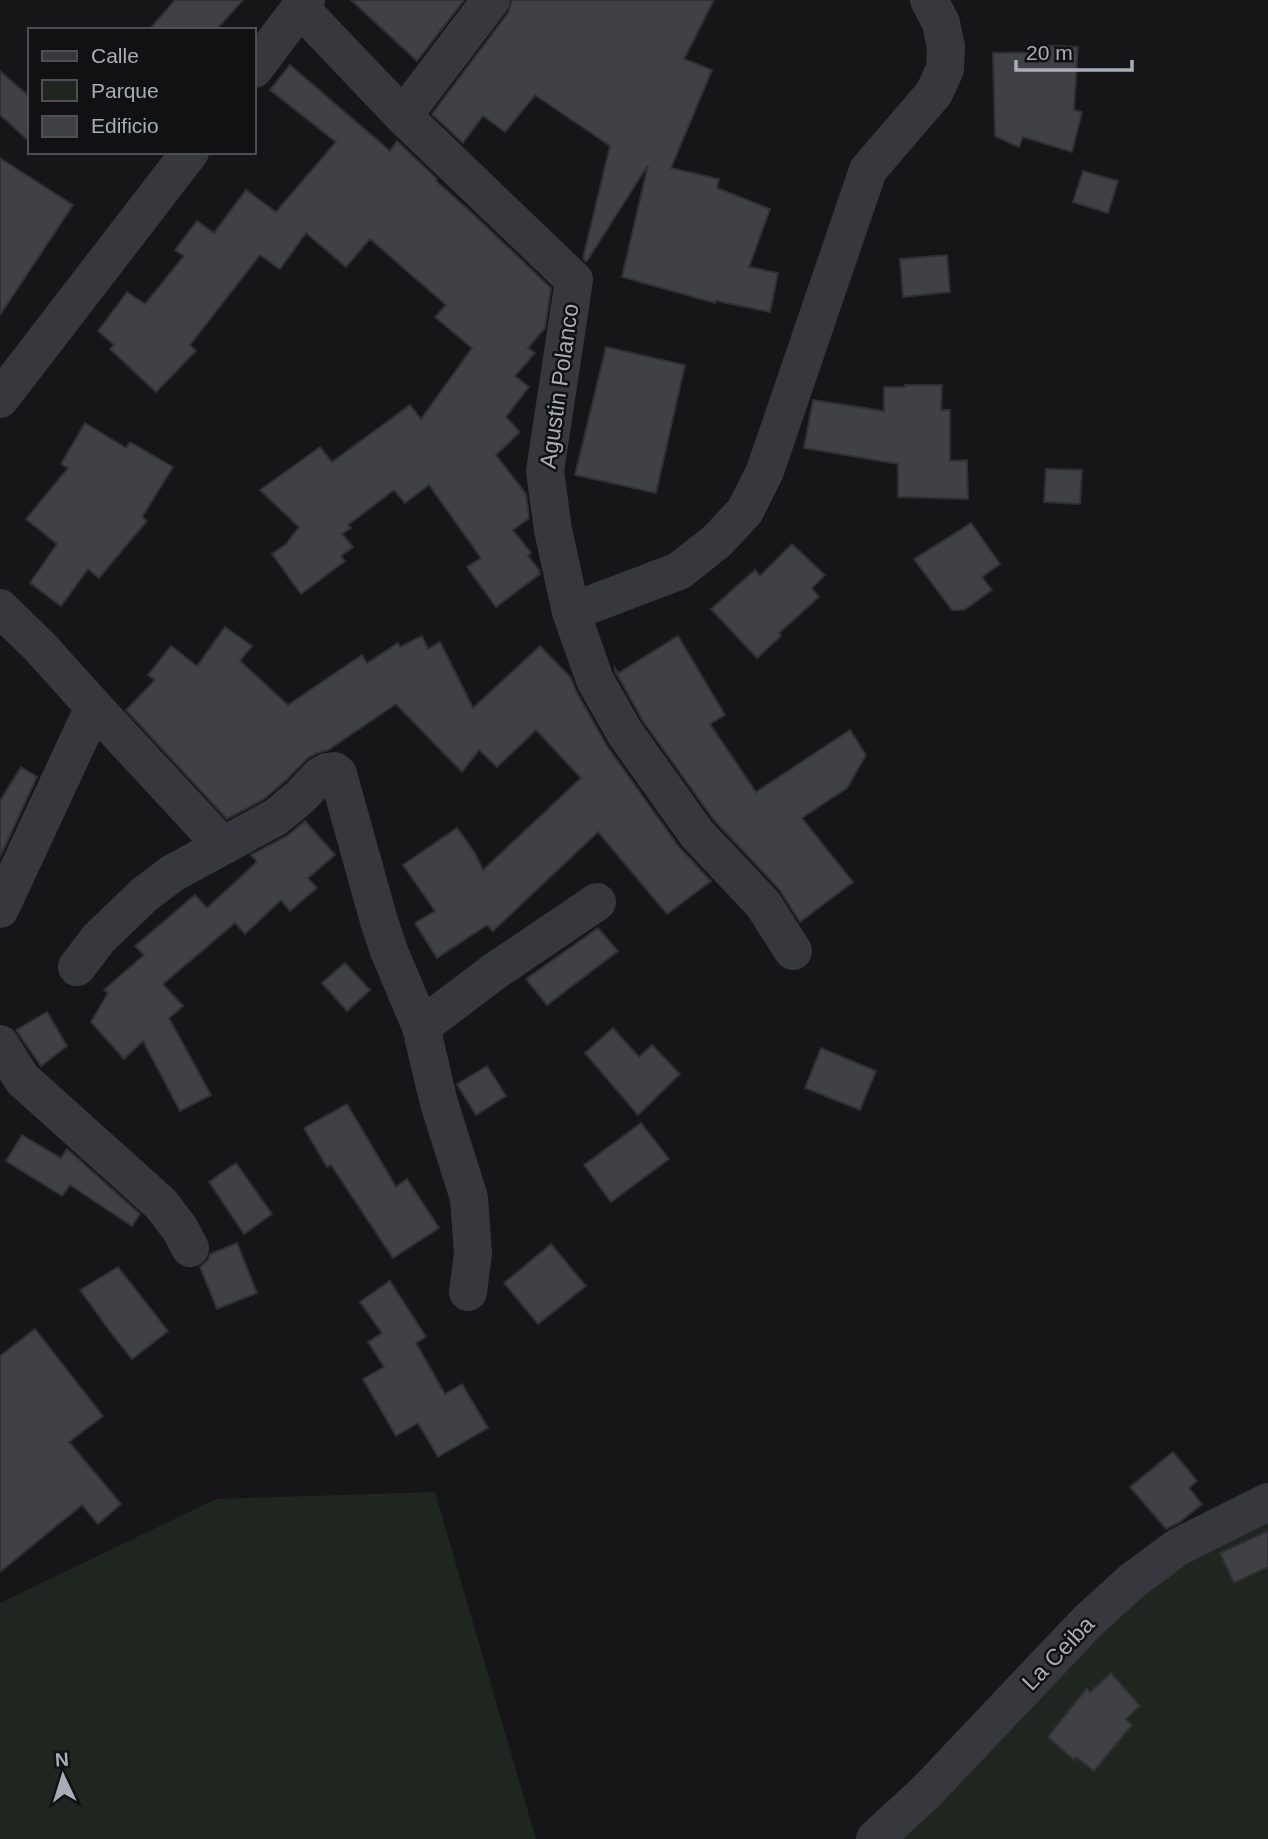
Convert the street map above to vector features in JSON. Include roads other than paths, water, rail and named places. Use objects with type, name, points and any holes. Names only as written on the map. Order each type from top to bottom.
[{"type":"street","points":[[403,116],[491,0]]},
{"type":"street","points":[[793,951],[763,904],[697,834],[625,733],[595,680],[571,612],[679,571],[717,541],[745,511],[765,471],[869,170],[934,93],[945,69],[946,47],[941,23],[929,0]]},
{"type":"street","points":[[256,66],[303,4]]},
{"type":"street","name":"Agustin Polanco","points":[[303,4],[403,116],[575,280],[545,471],[553,530],[571,612]]},
{"type":"street","points":[[0,399],[188,154]]},
{"type":"street","points":[[0,608],[40,647],[222,845]]},
{"type":"street","points":[[0,909],[93,707]]},
{"type":"street","points":[[77,967],[99,938],[145,894],[173,873],[276,817],[320,776],[334,771],[338,774],[379,921],[421,1027],[439,1103],[470,1198],[473,1253],[468,1292]]},
{"type":"street","points":[[421,1027],[495,971],[597,902]]},
{"type":"street","points":[[0,1044],[22,1079],[161,1204],[180,1229],[190,1248]]},
{"type":"street","name":"La Ceiba","points":[[875,1839],[926,1792],[1088,1621],[1132,1581],[1178,1547],[1268,1502]]}]
